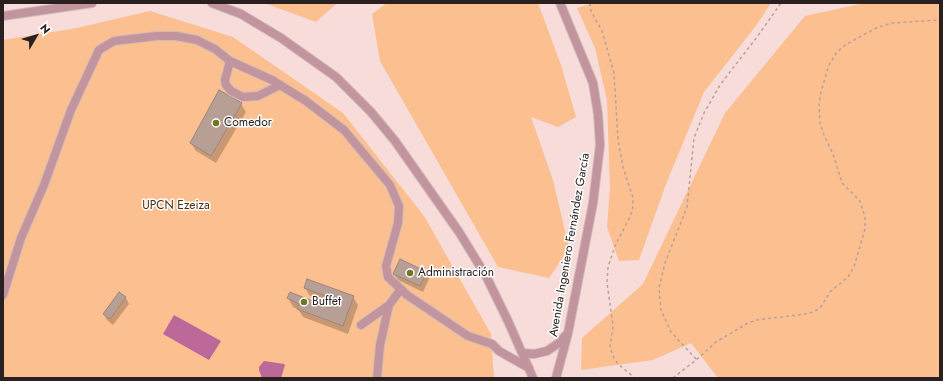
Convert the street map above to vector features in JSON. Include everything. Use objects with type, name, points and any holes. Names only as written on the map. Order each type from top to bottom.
[{"type":"street","points":[[3,16],[92,3]]},
{"type":"street","points":[[212,3],[240,14],[281,38],[336,77],[371,112],[396,141],[459,232],[486,276],[523,353],[533,378]]},
{"type":"street","name":"Avenida Ingeniero Fernández García","points":[[556,378],[568,333],[593,202],[600,145],[598,114],[593,83],[560,3]]},
{"type":"street","points":[[3,295],[21,238],[44,185],[71,110],[99,50],[114,40],[157,36],[176,36],[197,40],[215,49],[230,61],[254,71],[280,85],[306,101],[344,130],[390,185],[399,206],[398,223],[386,266],[388,277],[407,295],[468,336],[492,344],[499,351],[529,368]]},
{"type":"street","points":[[230,61],[225,80],[226,85],[231,92],[243,97],[258,96],[280,85]]},
{"type":"street","points":[[361,325],[389,304],[401,290]]},
{"type":"street","points":[[377,378],[380,345],[389,304]]},
{"type":"street","points":[[523,353],[534,354],[547,351],[559,344],[568,333]]},
{"type":"path","points":[[590,3],[602,31],[614,73],[618,140],[623,167],[633,198],[631,215],[616,246],[608,268],[607,283],[613,325],[610,348],[618,364],[635,378]]},
{"type":"path","points":[[696,360],[671,332],[661,310],[659,288],[665,263],[687,207],[694,138],[704,113],[720,85],[781,3]]},
{"type":"path","points":[[673,378],[716,342],[748,323],[757,320],[805,314],[820,308],[832,291],[848,277],[854,267],[865,229],[865,217],[860,201],[842,183],[833,154],[820,123],[819,105],[821,92],[829,65],[837,52],[845,45],[876,28],[892,23],[940,20]]},
{"type":"green space","points":[[264,3],[337,3],[316,22]]},
{"type":"green space","points":[[387,3],[538,3],[561,65],[576,117],[558,127],[531,117],[553,180],[569,248],[549,278],[498,267],[380,61],[372,14]]},
{"type":"green space","points":[[592,3],[771,3],[755,27],[704,92],[666,184],[639,260],[619,261],[607,227],[610,188],[607,100],[595,48],[577,8]]},
{"type":"green space","points":[[865,3],[940,3],[940,378],[718,378],[691,343],[653,360],[581,370],[582,338],[643,284],[725,113],[805,16]]},
{"type":"green space","name":"UPCN Ezeiza","points":[[150,11],[233,37],[343,113],[424,216],[491,334],[494,378],[3,378],[3,40],[77,28]]},
{"type":"shaded area","points":[[174,315],[221,341],[209,360],[163,334]]},
{"type":"shaded area","points":[[264,361],[285,365],[281,378],[262,378],[259,367]]},
{"type":"building","name":"Comedor","points":[[219,90],[242,103],[211,156],[190,143]]},
{"type":"building","name":"Administración","points":[[400,259],[427,272],[420,286],[393,274]]},
{"type":"building","name":"Buffet","points":[[307,279],[354,296],[343,326],[297,309],[299,304],[287,298],[290,292],[330,308],[334,299],[304,288]]},
{"type":"building","points":[[119,292],[126,297],[110,319],[103,314]]},
{"type":"place","name":"Comedor","points":[[216,123]]},
{"type":"place","name":"Administración","points":[[410,273]]},
{"type":"place","name":"Buffet","points":[[304,302]]}]
